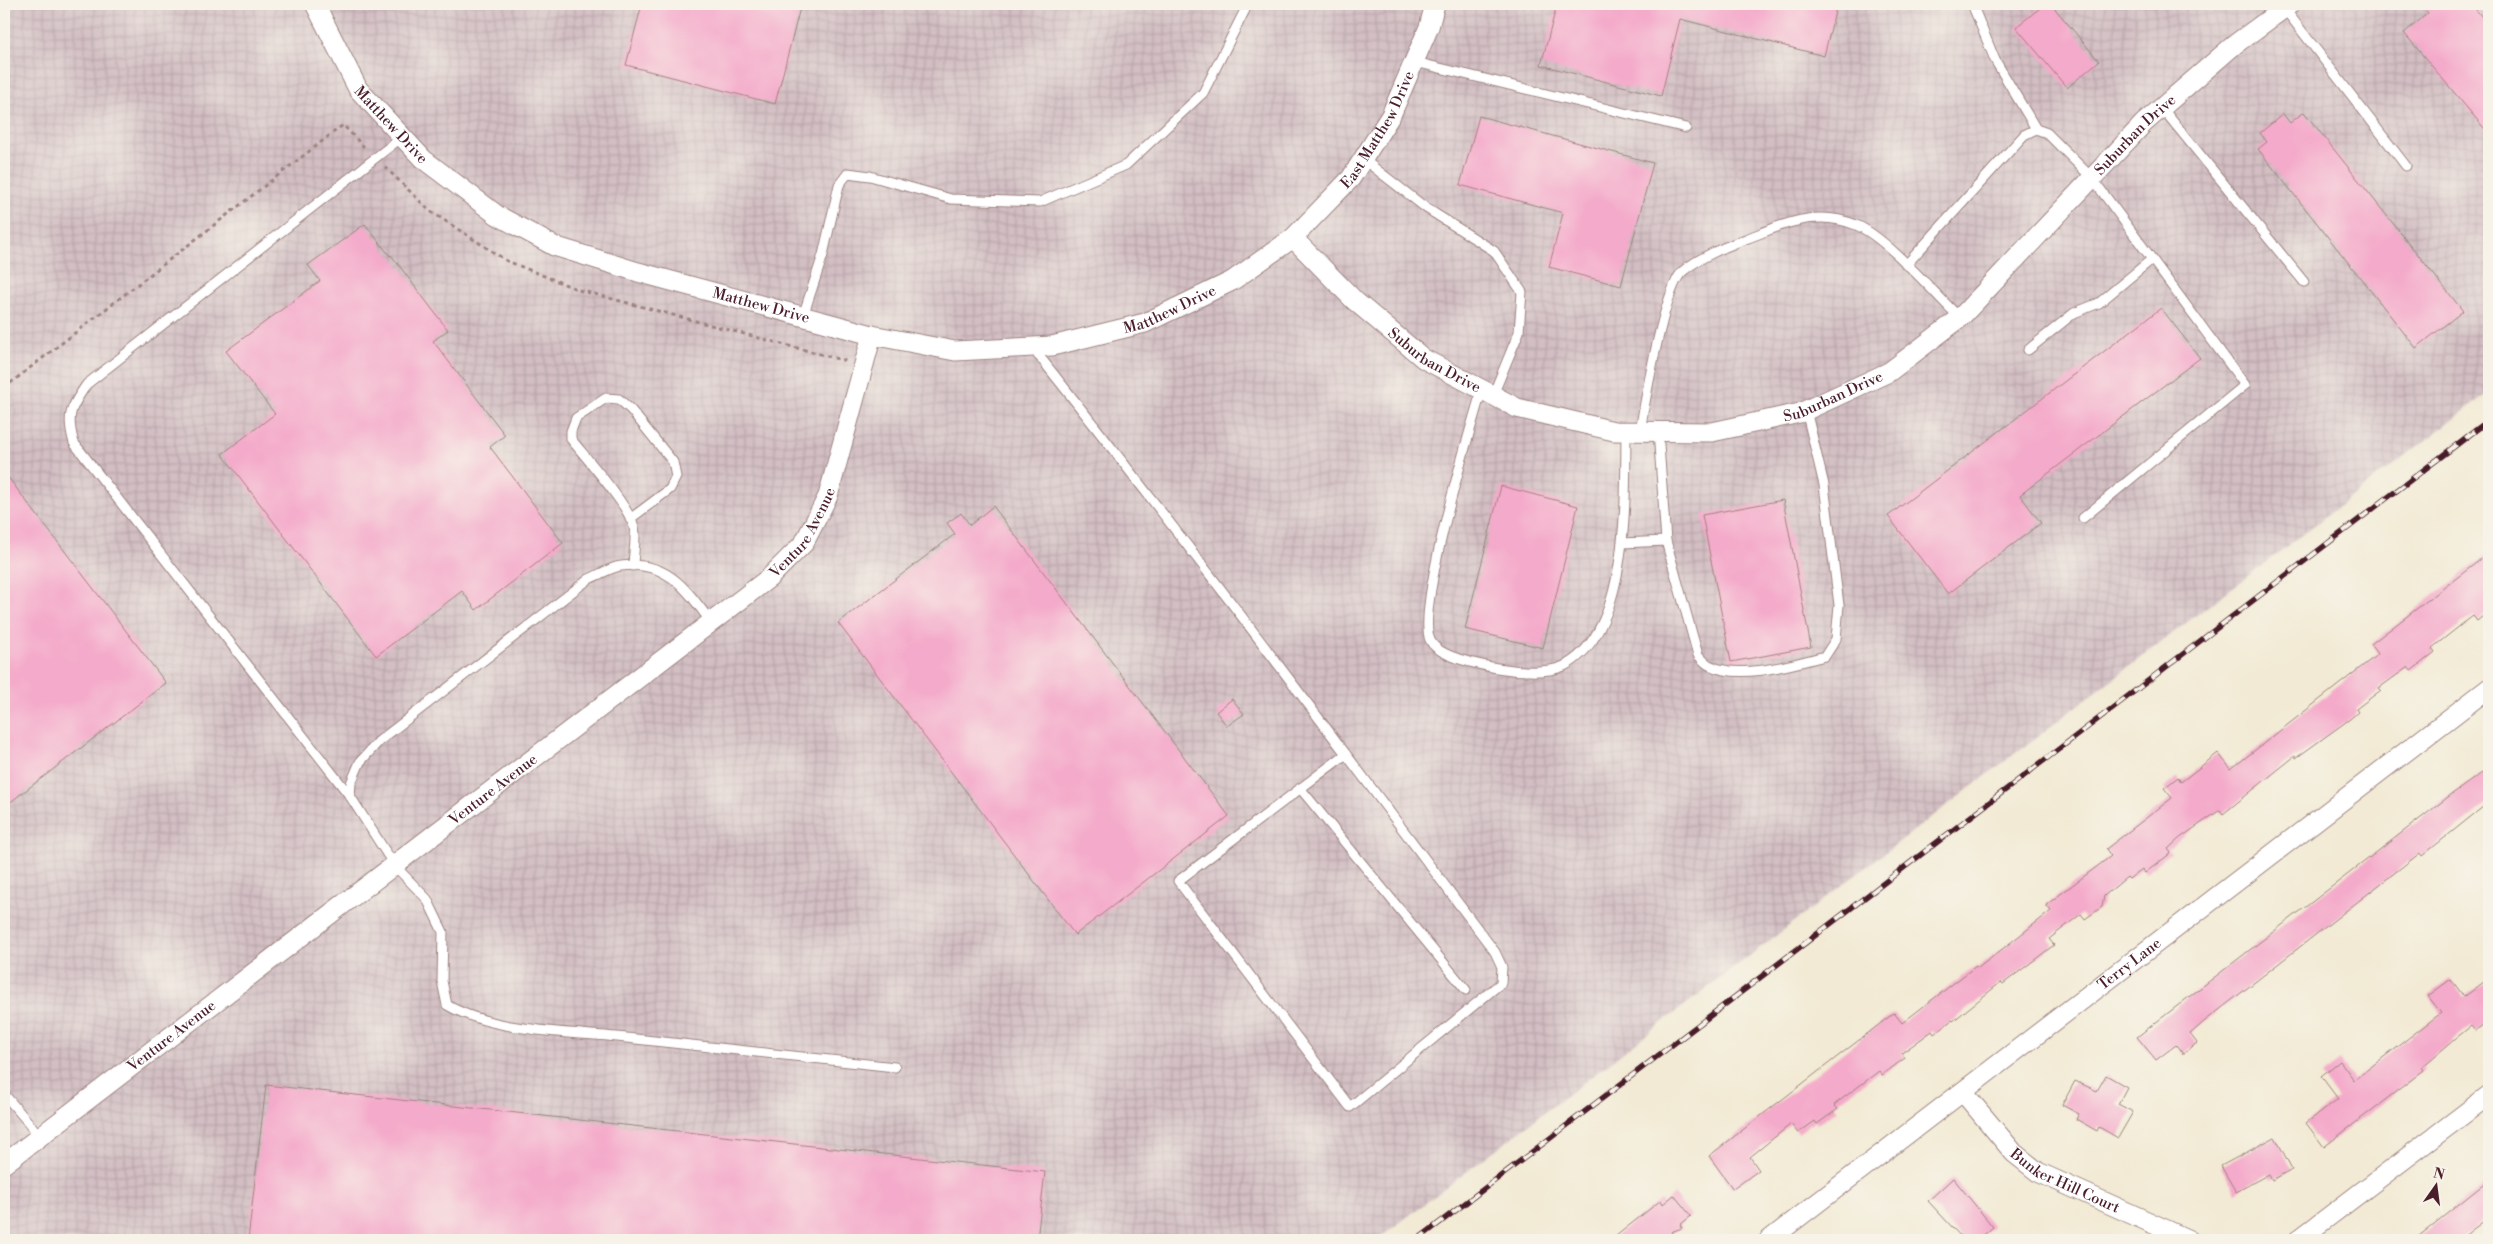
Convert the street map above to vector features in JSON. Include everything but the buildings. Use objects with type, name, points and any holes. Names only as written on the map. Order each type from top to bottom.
[{"type":"street","name":"Matthew Drive","points":[[315,4],[358,88],[423,159],[497,215],[554,246],[638,272],[872,335],[955,351],[1052,346],[1145,323],[1232,281],[1293,238]]},
{"type":"street","name":"East Matthew Drive","points":[[1293,238],[1351,178],[1391,115],[1429,27],[1435,4]]},
{"type":"street","name":"Suburban Drive","points":[[1293,238],[1355,301],[1424,359],[1517,408],[1614,431],[1712,432],[1806,410],[1889,372],[1960,318],[2092,178],[2162,108],[2234,45],[2287,6]]},
{"type":"street","name":"Venture Avenue","points":[[4,1164],[769,578],[804,543],[828,496],[872,335]]},
{"type":"street","name":"Terry Lane","points":[[1769,1240],[2489,688]]},
{"type":"street","name":"Bunker Hill Court","points":[[1963,1092],[2014,1153],[2038,1172],[2189,1240]]},
{"type":"street","points":[[2298,1240],[2489,1096]]},
{"type":"lane","points":[[803,316],[823,255],[839,185],[848,173],[870,176],[950,199],[1040,202],[1126,165],[1203,93],[1248,4]]},
{"type":"lane","points":[[1972,4],[1995,60],[2036,129],[2047,133],[2092,178],[2246,385],[2083,518]]},
{"type":"lane","points":[[2287,6],[2406,166]]},
{"type":"lane","points":[[1415,62],[1686,128]]},
{"type":"lane","points":[[2162,108],[2304,282]]},
{"type":"lane","points":[[1906,265],[2024,135],[2036,129]]},
{"type":"lane","points":[[402,137],[86,384],[76,400],[68,423],[74,443],[350,796],[394,865],[427,899],[443,932],[442,981],[447,1005],[462,1014],[485,1021],[547,1030],[895,1067]]},
{"type":"lane","points":[[1363,159],[1426,208],[1494,251],[1522,292],[1519,332],[1487,392],[1460,464],[1431,587],[1428,617],[1430,639],[1438,650],[1478,665],[1521,672],[1562,667],[1582,655],[1602,624],[1619,569],[1649,378],[1671,289],[1681,273],[1703,257],[1794,220],[1824,218],[1856,225],[1875,235],[1960,318]]},
{"type":"lane","points":[[2028,350],[2074,313],[2099,303],[2152,259]]},
{"type":"lane","points":[[1032,347],[1136,477],[1346,754],[1495,952],[1502,968],[1501,983],[1350,1107],[1178,881],[1346,754]]},
{"type":"lane","points":[[630,519],[670,489],[676,477],[674,462],[631,410],[619,399],[606,398],[576,418],[571,431],[571,439],[620,502],[630,519],[635,527],[633,566]]},
{"type":"lane","points":[[1641,431],[1666,541],[1698,655],[1708,665],[1727,671],[1773,669],[1825,656],[1836,639],[1839,605],[1824,485],[1806,410]]},
{"type":"lane","points":[[1622,543],[1666,541]]},
{"type":"lane","points":[[350,796],[351,783],[360,762],[379,741],[589,579],[620,566],[642,566],[665,572],[683,585],[711,622]]},
{"type":"lane","points":[[1300,788],[1466,990]]},
{"type":"lane","points":[[4,1094],[40,1136]]},
{"type":"path","points":[[4,388],[343,125],[430,211],[507,261],[579,290],[863,366]]},
{"type":"shaded area","points":[[4,4],[2489,4],[2489,392],[1377,1240],[4,1240]]},
{"type":"railway","points":[[1417,1240],[2489,420]]}]
